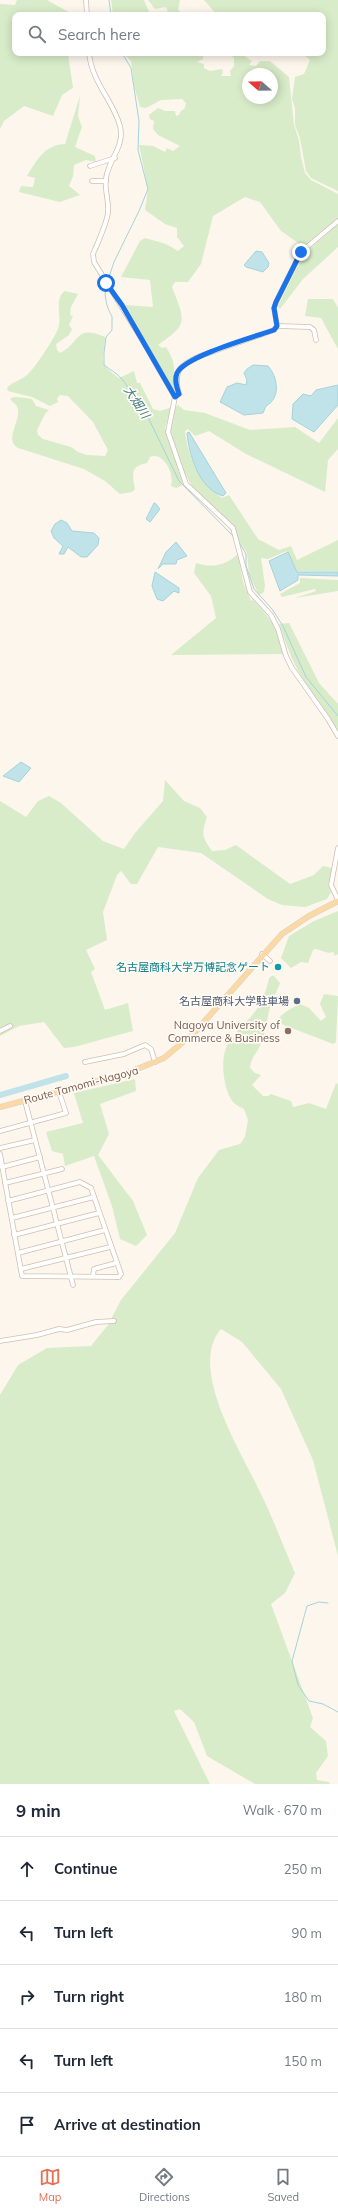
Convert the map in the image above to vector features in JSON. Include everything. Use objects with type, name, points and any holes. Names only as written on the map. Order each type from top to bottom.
[{"type":"main road","name":"Route Tamomi-Nagoya","points":[[0,1107],[125,1074],[155,1062],[175,1050],[195,1032],[262,954],[282,934],[338,901]]},
{"type":"street","points":[[86,0],[87,12]]},
{"type":"street","points":[[89,56],[99,87],[119,124],[120,144],[108,170],[106,181],[108,212],[93,254],[94,262],[107,285],[122,305],[175,397]]},
{"type":"street","points":[[90,166],[115,157]]},
{"type":"street","points":[[92,181],[106,181]]},
{"type":"street","points":[[277,326],[274,308],[301,252],[338,221]]},
{"type":"street","points":[[316,340],[314,330],[310,327],[277,326],[274,330],[190,360],[178,371],[175,381],[179,394],[175,397],[168,432],[186,484],[233,528],[250,592],[271,615],[284,642],[289,662],[338,736]]},
{"type":"street","points":[[338,848],[336,868],[331,885],[338,901]]},
{"type":"street","points":[[262,954],[270,961]]},
{"type":"street","points":[[0,1031],[10,1026]]},
{"type":"street","points":[[85,1062],[124,1054],[145,1045],[152,1049],[155,1062]]},
{"type":"street","points":[[0,1131],[66,1114],[59,1092]]},
{"type":"street","points":[[25,1101],[72,1276],[73,1285]]},
{"type":"street","points":[[0,1148],[35,1140]]},
{"type":"street","points":[[0,1154],[6,1183],[8,1201],[22,1276],[119,1277],[121,1274],[91,1188],[80,1182],[8,1201]]},
{"type":"street","points":[[2,1166],[40,1157]]},
{"type":"street","points":[[6,1183],[62,1169]]},
{"type":"street","points":[[12,1218],[94,1197]]},
{"type":"street","points":[[14,1235],[99,1213]]},
{"type":"street","points":[[18,1253],[105,1230]]},
{"type":"street","points":[[21,1269],[110,1246]]},
{"type":"street","points":[[93,1276],[94,1269],[116,1263]]},
{"type":"street","points":[[0,1341],[37,1335],[58,1329],[67,1330],[96,1322],[114,1321]]},
{"type":"green space","points":[[17,0],[47,0],[69,12],[12,12],[12,56],[68,56],[73,88],[62,95],[53,116],[24,106],[4,121],[0,129],[0,4],[15,5]]},
{"type":"green space","points":[[111,0],[144,0],[149,12],[113,12]]},
{"type":"green space","points":[[148,0],[180,0],[178,10],[180,12],[166,12],[168,11],[166,7],[155,9]]},
{"type":"green space","points":[[204,0],[338,0],[338,191],[311,178],[306,171],[300,138],[295,125],[295,108],[292,99],[295,77],[304,74],[310,60],[305,56],[326,56],[326,12],[214,12]]},
{"type":"green space","points":[[126,56],[203,56],[203,59],[197,62],[204,64],[204,68],[210,71],[222,69],[223,72],[221,76],[231,76],[230,71],[234,66],[234,58],[232,56],[244,56],[252,61],[249,65],[256,66],[260,61],[270,61],[289,77],[294,125],[299,140],[305,173],[311,180],[338,194],[338,218],[304,247],[281,231],[260,202],[245,197],[213,216],[201,264],[188,282],[175,282],[172,287],[180,307],[182,321],[175,332],[158,345],[162,348],[166,347],[174,364],[175,389],[173,391],[125,305],[153,307],[150,280],[121,277],[140,241],[145,238],[166,244],[178,251],[184,246],[177,237],[177,228],[165,224],[145,210],[148,189],[139,145],[153,146],[165,152],[167,148],[173,151],[180,146],[158,135],[153,129],[154,121],[150,119],[149,115],[158,108],[165,111],[175,111],[176,116],[179,115],[185,108],[186,103],[182,99],[161,100],[146,108],[140,107],[134,86],[131,61]]},
{"type":"green space","points":[[80,96],[78,116],[82,127],[75,147],[95,156],[96,162],[86,160],[74,165],[73,176],[69,186],[80,195],[60,202],[19,192],[21,186],[33,187],[35,178],[27,176],[42,154],[52,147],[65,144]]},
{"type":"green space","points":[[338,224],[338,247],[303,279],[280,309],[278,306],[303,255]]},
{"type":"green space","points":[[65,291],[78,294],[71,307],[70,315],[73,316],[69,325],[72,329],[69,335],[56,344],[57,350],[60,353],[67,349],[79,336],[83,334],[88,333],[105,337],[103,360],[107,368],[119,378],[134,371],[137,383],[140,383],[153,409],[160,411],[172,407],[165,428],[184,480],[181,486],[176,488],[171,486],[172,482],[170,471],[164,461],[155,456],[150,457],[147,463],[137,466],[135,469],[133,476],[135,489],[132,492],[120,494],[105,481],[84,469],[18,448],[14,444],[12,440],[18,417],[18,411],[17,406],[10,399],[13,397],[32,399],[36,406],[49,410],[45,414],[37,430],[38,435],[43,439],[71,447],[78,452],[87,455],[105,456],[108,450],[93,422],[68,396],[60,395],[57,398],[58,402],[50,406],[32,397],[8,391],[7,388],[24,377],[30,371],[53,339],[58,329],[60,320],[59,304],[61,294]]},
{"type":"green space","points":[[308,299],[333,299],[338,308],[338,349],[321,318],[305,316]]},
{"type":"green space","points":[[178,405],[184,410],[205,413],[250,430],[295,427],[319,443],[338,418],[338,449],[328,460],[325,492],[246,454],[209,431],[195,436],[188,429],[185,431],[189,451],[196,469],[207,484],[222,498],[229,495],[258,539],[279,550],[291,546],[297,560],[338,540],[338,571],[297,571],[287,551],[268,559],[261,558],[265,586],[264,592],[259,595],[249,575],[247,553],[238,539],[233,525],[193,488],[183,470],[169,426],[176,406]]},
{"type":"green space","points":[[238,554],[243,582],[251,600],[259,606],[274,625],[281,639],[283,654],[171,655],[216,618],[211,596],[194,573],[196,563],[213,566],[218,565],[228,561]]},
{"type":"green space","points":[[300,578],[338,580],[338,591],[295,598],[316,591],[315,589],[282,597],[280,594],[300,583]]},
{"type":"green space","points":[[289,623],[319,683],[338,704],[338,731],[307,686],[292,659],[279,624]]},
{"type":"green space","points":[[165,780],[184,801],[200,808],[207,817],[203,832],[204,839],[212,851],[225,850],[236,845],[290,884],[314,875],[323,866],[332,868],[328,885],[331,892],[327,899],[305,907],[282,905],[268,899],[201,853],[158,847],[137,884],[131,884],[121,871],[117,875],[103,912],[107,940],[86,950],[95,969],[91,972],[105,1010],[128,1003],[133,1031],[74,1047],[64,1048],[44,1022],[19,1026],[0,1036],[0,801],[26,817],[38,801],[49,796],[61,803],[103,841],[124,849],[135,833],[163,801]]},
{"type":"green space","points":[[338,911],[338,954],[335,956],[333,952],[329,953],[316,949],[313,950],[308,963],[301,962],[291,968],[281,958],[289,936],[314,921]]},
{"type":"green space","points":[[273,975],[280,983],[270,1007],[263,1038],[251,1063],[250,1068],[255,1073],[261,1075],[252,1085],[263,1096],[268,1096],[271,1094],[291,1101],[293,1107],[309,1103],[326,1109],[336,1083],[338,1084],[338,1556],[313,1460],[281,1389],[242,1342],[221,1329],[212,1346],[210,1365],[214,1387],[221,1410],[231,1434],[265,1502],[295,1573],[285,1593],[271,1604],[313,1718],[310,1727],[326,1741],[328,1756],[316,1773],[317,1780],[329,1782],[330,1784],[255,1784],[207,1756],[194,1722],[180,1709],[174,1711],[210,1784],[0,1784],[0,1395],[18,1365],[47,1348],[91,1346],[108,1325],[121,1300],[175,1233],[198,1178],[219,1150],[240,1144],[245,1137],[248,1120],[244,1109],[233,1102],[227,1091],[223,1068],[224,1054],[226,1048],[236,1034],[239,1025],[250,1018],[259,1006],[269,978]]},
{"type":"green space","points":[[324,994],[338,996],[336,1042],[333,1044],[276,1022],[286,1012],[300,1004],[309,1008],[321,1021],[326,1017],[320,1004]]},
{"type":"green space","points":[[135,1079],[136,1091],[100,1104],[109,1134],[98,1155],[133,1201],[147,1235],[136,1246],[120,1239],[112,1206],[94,1156],[65,1166],[63,1154],[52,1151],[46,1132],[83,1123],[74,1093]]},
{"type":"water","points":[[256,251],[262,252],[269,263],[268,267],[263,272],[244,265]]},
{"type":"water","points":[[253,365],[268,366],[276,381],[276,393],[271,402],[266,406],[263,413],[244,415],[220,402],[227,387],[237,383],[246,385],[247,380],[244,373]]},
{"type":"water","points":[[338,385],[338,405],[314,432],[292,419],[293,404],[303,394],[311,396],[316,390]]},
{"type":"water","points":[[189,432],[226,493],[223,496],[208,486],[197,470],[188,442],[187,433]]},
{"type":"water","points":[[154,503],[160,509],[150,522],[146,519]]},
{"type":"water","points":[[61,520],[67,523],[72,531],[94,533],[99,538],[98,545],[87,557],[81,557],[68,547],[64,554],[59,554],[63,546],[54,538],[51,531],[55,524]]},
{"type":"water","points":[[176,542],[187,556],[177,560],[176,564],[163,564],[158,569],[166,552]]},
{"type":"water","points":[[288,552],[297,572],[338,572],[338,576],[298,575],[298,580],[280,591],[269,561]]},
{"type":"water","points":[[155,572],[179,588],[179,593],[174,591],[163,601],[157,599],[152,586]]},
{"type":"water","points":[[21,762],[31,768],[19,782],[3,776]]},
{"type":"waterway","name":"大畑川","points":[[109,0],[111,12]]},
{"type":"waterway","name":"大畑川","points":[[108,280],[114,262],[148,189],[138,150],[139,121],[131,68],[124,56]]},
{"type":"waterway","name":"大畑川","points":[[106,285],[105,296],[112,316],[112,330],[106,337],[104,365],[122,379],[144,409],[179,481],[234,537]]},
{"type":"waterway","name":"大畑川","points":[[238,540],[246,554],[246,566],[254,589],[272,609],[283,626],[306,677],[338,716]]},
{"type":"waterway","points":[[0,1095],[66,1076]]},
{"type":"waterway","points":[[328,1603],[319,1602],[307,1606],[292,1661],[298,1685],[309,1701],[323,1704],[338,1712]]},
{"type":"place","name":"名古屋商科大学万博記念ゲート","points":[[278,967]]},
{"type":"place","name":"名古屋商科大学駐車場","points":[[297,1001]]},
{"type":"place","name":"Nagoya University of Commerce & Business","points":[[288,1031]]},
{"type":"route","points":[[106,283],[122,305],[175,397],[179,394],[175,381],[178,371],[190,360],[274,330],[277,326],[274,308],[276,302],[286,285],[294,264],[301,252]]}]
